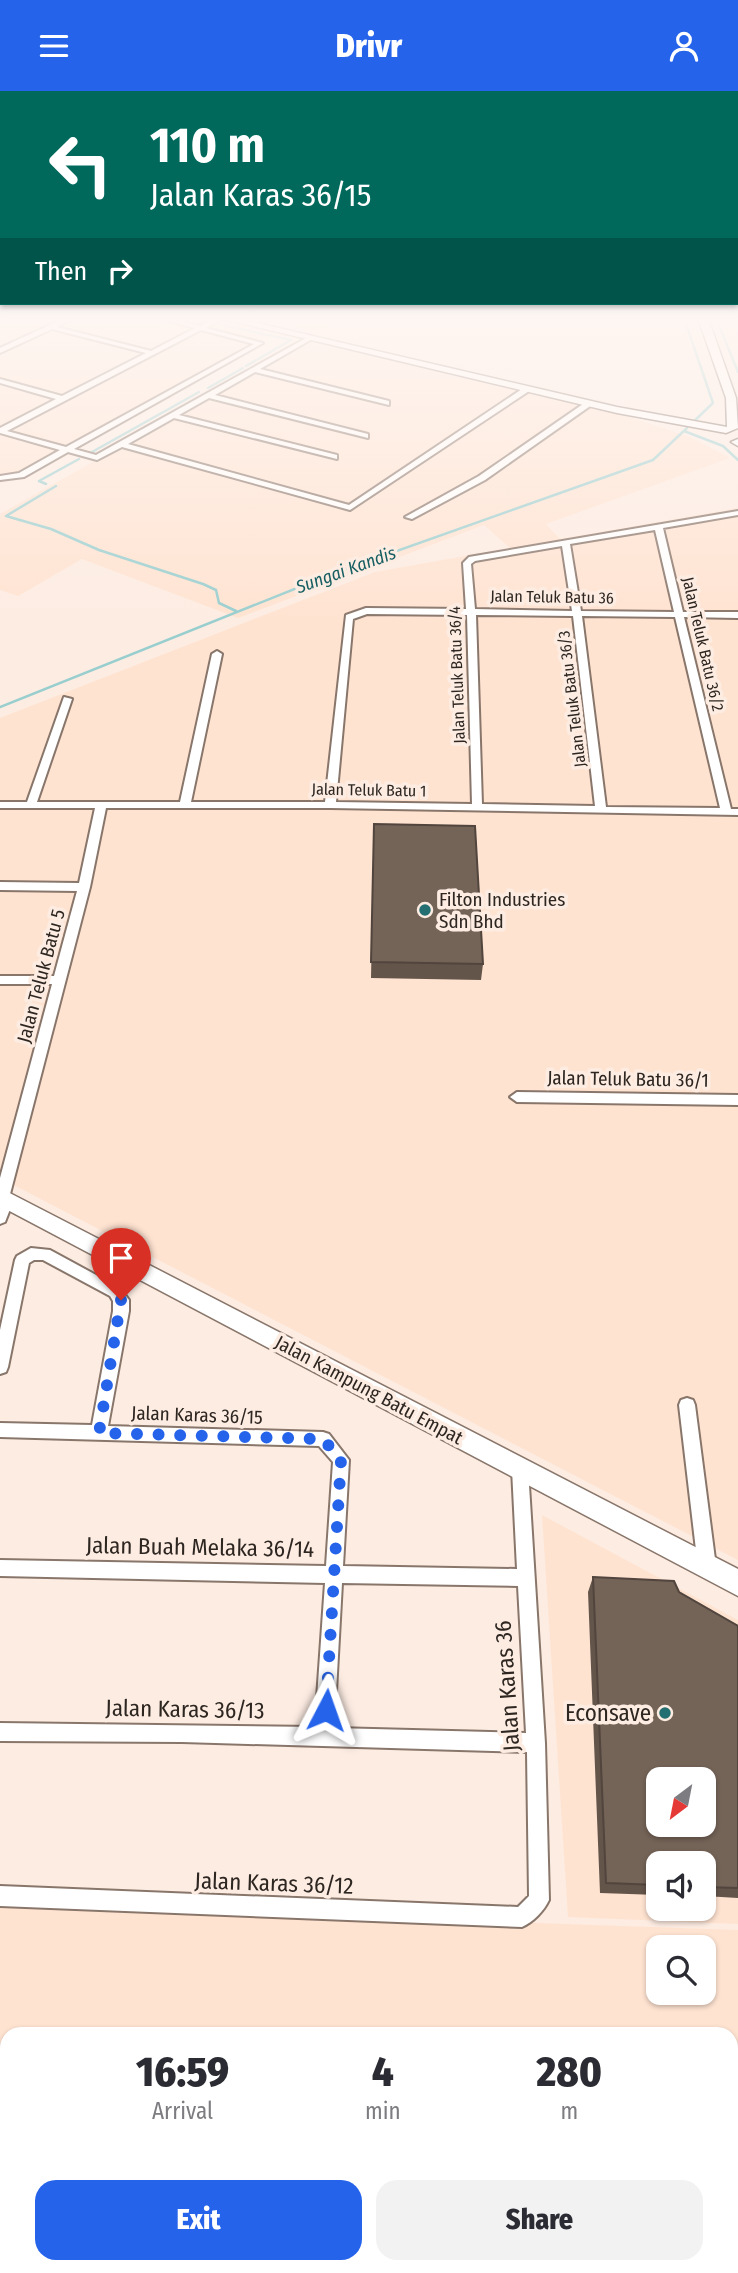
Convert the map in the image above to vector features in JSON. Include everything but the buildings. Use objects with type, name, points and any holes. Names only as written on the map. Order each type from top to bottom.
[{"type":"main road","points":[[662,420],[734,436]]},
{"type":"main road","points":[[662,420],[734,436]]},
{"type":"main road","points":[[704,428],[723,420]]},
{"type":"main road","name":"Jalan Kampung Batu Empat","points":[[2,1202],[738,1583]]},
{"type":"street","points":[[0,431],[21,420]]},
{"type":"street","points":[[0,478],[12,478],[122,420]]},
{"type":"street","points":[[0,431],[97,458],[164,420]]},
{"type":"street","points":[[191,420],[334,457]]},
{"type":"street","points":[[303,420],[365,436]]},
{"type":"street","points":[[121,444],[351,508],[483,420]]},
{"type":"street","points":[[409,517],[482,478],[567,420]]},
{"type":"street","points":[[566,543],[738,513]]},
{"type":"street","name":"Jalan Teluk Batu 36/2","points":[[658,526],[732,811]]},
{"type":"street","name":"Jalan Teluk Batu 36/4","points":[[477,808],[467,563],[472,559],[566,543]]},
{"type":"street","name":"Jalan Teluk Batu 36/3","points":[[566,543],[601,809]]},
{"type":"street","name":"Jalan Teluk Batu 36","points":[[330,805],[349,617],[366,611],[738,615]]},
{"type":"street","points":[[185,804],[217,654]]},
{"type":"street","points":[[31,804],[67,699]]},
{"type":"street","name":"Jalan Teluk Batu 5","points":[[2,1202],[84,887],[101,804]]},
{"type":"street","name":"Jalan Teluk Batu 1","points":[[0,805],[330,805],[732,811]]},
{"type":"street","points":[[0,886],[84,887]]},
{"type":"street","points":[[0,979],[60,980]]},
{"type":"street","name":"Jalan Teluk Batu 36/1","points":[[517,1097],[738,1100]]},
{"type":"street","points":[[0,1367],[22,1260],[31,1254],[45,1254],[115,1292],[121,1300],[99,1433]]},
{"type":"street","points":[[687,1405],[707,1567]]},
{"type":"street","name":"Jalan Karas 36/15","points":[[0,1430],[323,1439],[341,1460],[334,1574]]},
{"type":"street","name":"Jalan Karas 36","points":[[520,1469],[536,1743],[539,1900]]},
{"type":"street","name":"Jalan Buah Melaka 36/14","points":[[0,1567],[525,1578]]},
{"type":"street","points":[[324,1737],[334,1574]]},
{"type":"street","name":"Jalan Karas 36/13","points":[[0,1732],[536,1743]]},
{"type":"street","name":"Jalan Karas 36/12","points":[[0,1896],[522,1917],[539,1900]]},
{"type":"shaded area","points":[[0,420],[116,420],[0,483]]},
{"type":"shaded area","points":[[168,420],[637,420],[690,437],[730,458],[546,524],[560,539],[738,508],[738,1560],[0,1178],[0,718],[375,572],[510,548],[484,525],[238,618],[82,559],[18,596],[0,590],[0,514]]},
{"type":"shaded area","name":"Econsave","points":[[542,1515],[738,1620],[738,1924],[665,1921],[716,1921],[716,1851],[646,1851],[646,1920],[568,1917]]},
{"type":"shaded area","points":[[0,1904],[738,1930],[738,2027],[0,2027]]},
{"type":"waterway","points":[[92,452],[149,420]]},
{"type":"waterway","name":"Sungai Kandis","points":[[691,424],[695,420]]},
{"type":"waterway","name":"Sungai Kandis","points":[[0,707],[332,574],[653,460],[687,428]]},
{"type":"waterway","points":[[684,431],[723,446],[738,460]]},
{"type":"waterway","points":[[46,484],[39,481],[79,459]]},
{"type":"waterway","points":[[56,486],[6,516],[51,529],[99,550],[203,584],[216,590],[219,603],[236,611]]},
{"type":"place","name":"Filton Industries Sdn Bhd","points":[[425,910]]},
{"type":"place","name":"Econsave","points":[[665,1713]]},
{"type":"route","points":[[121,1300],[99,1433],[323,1439],[341,1460],[326,1710]]}]
